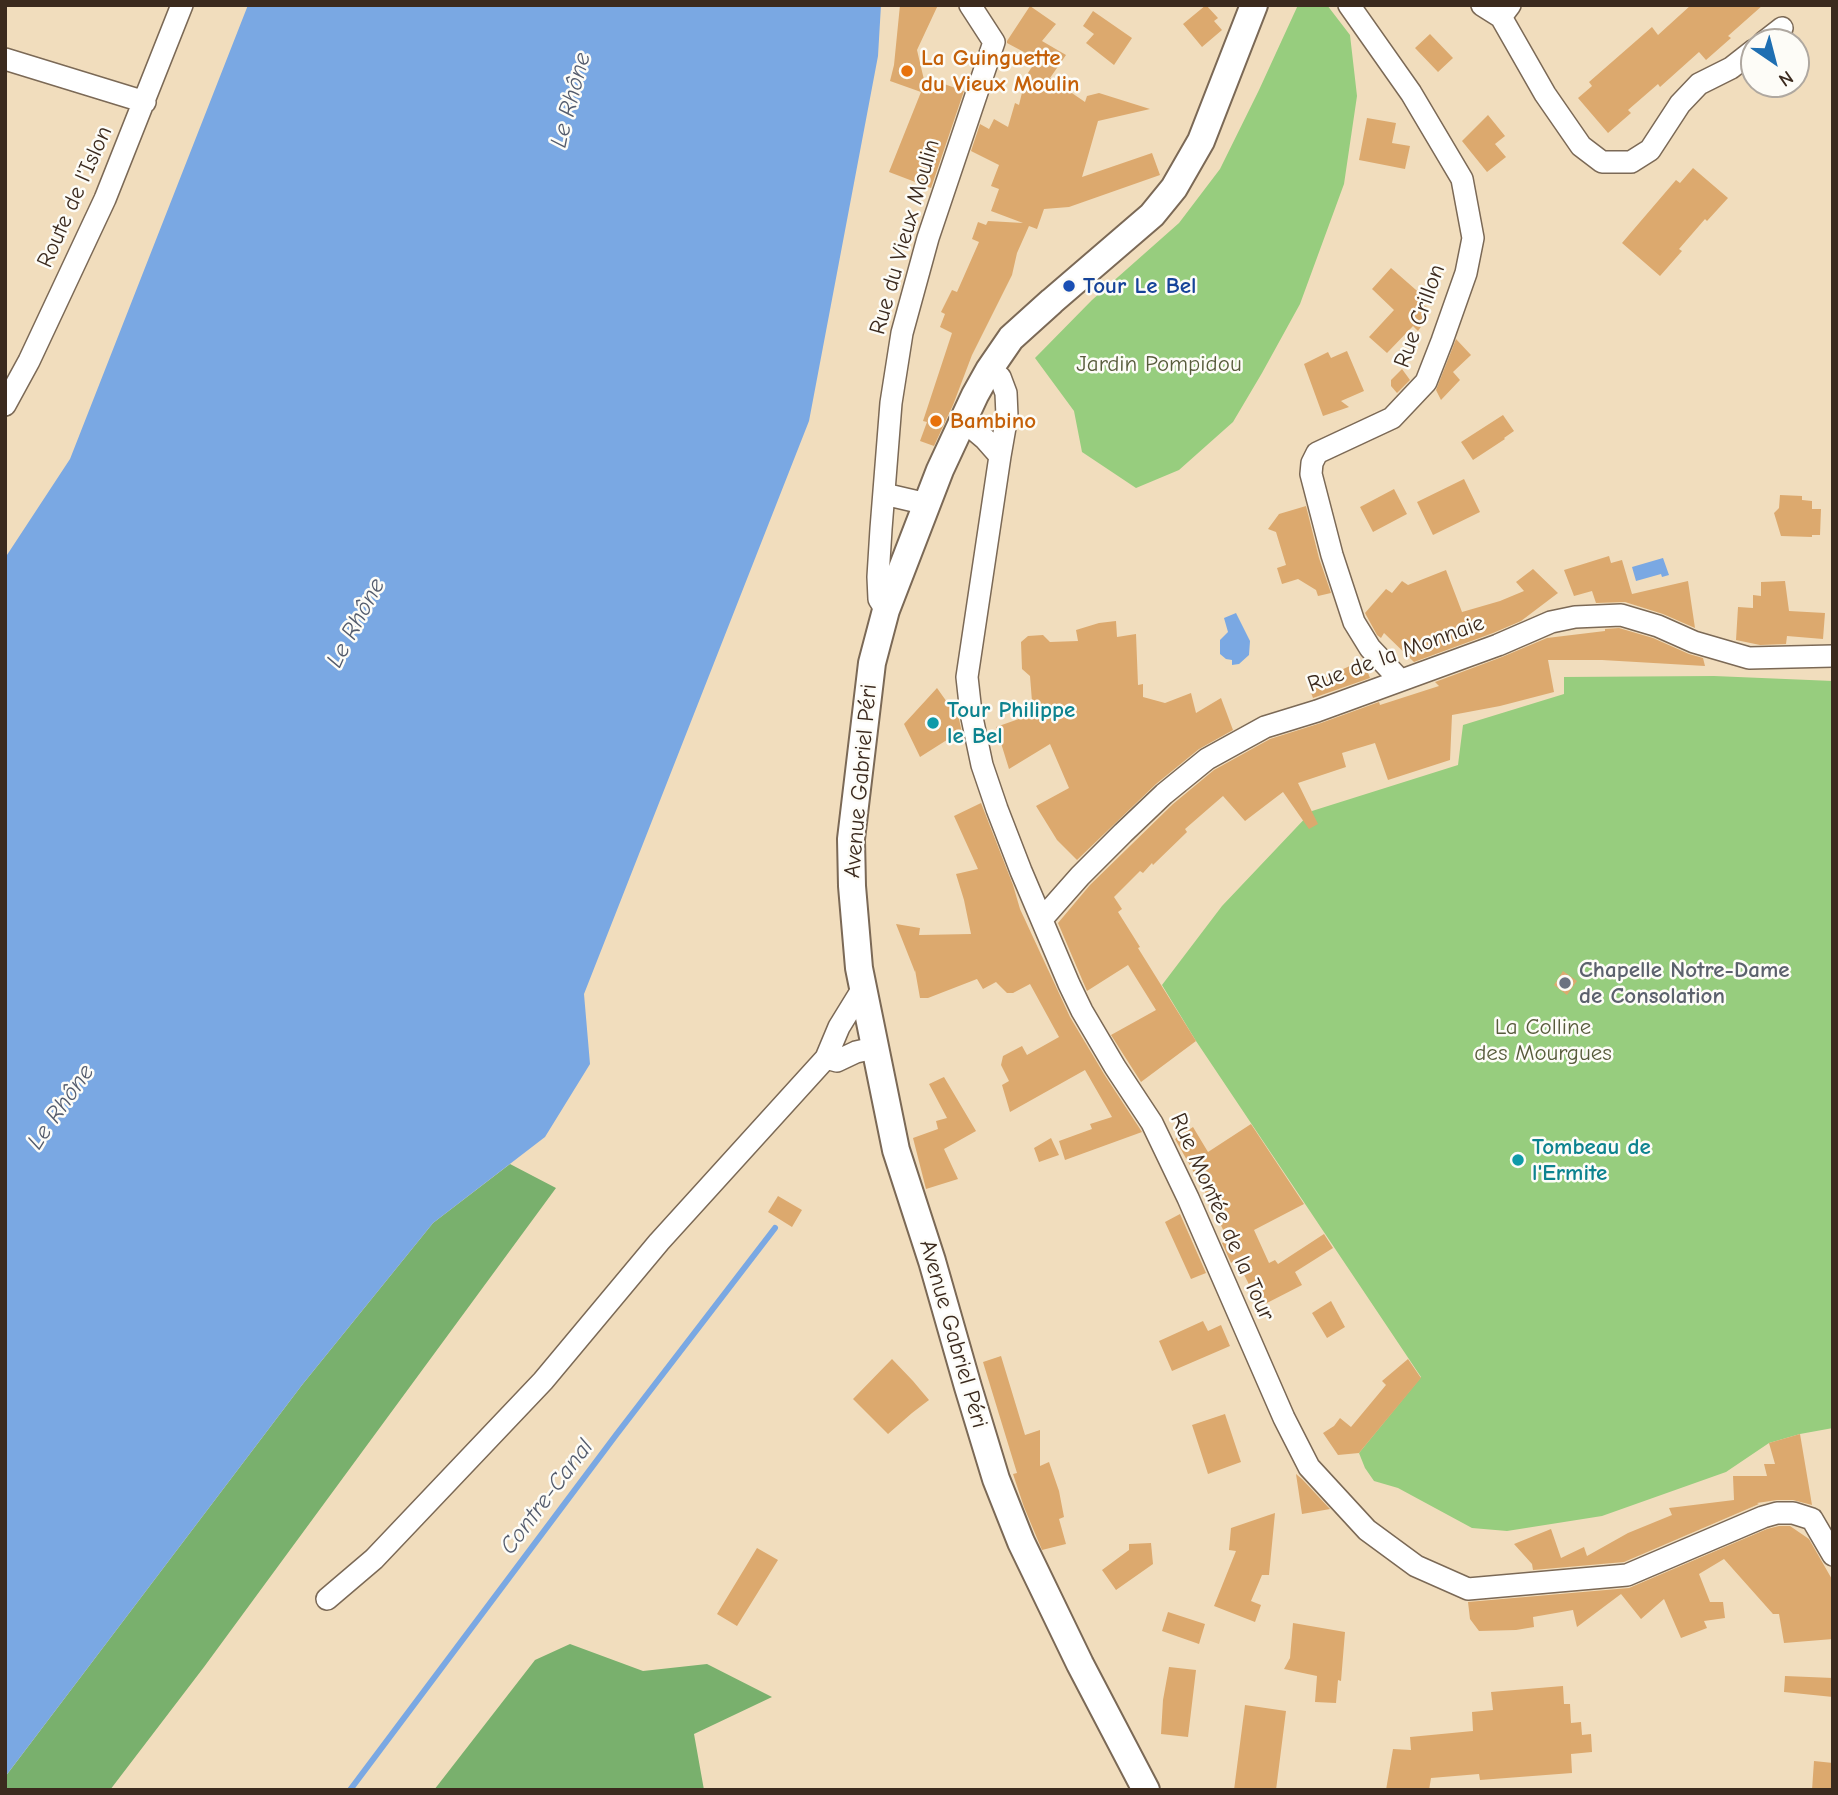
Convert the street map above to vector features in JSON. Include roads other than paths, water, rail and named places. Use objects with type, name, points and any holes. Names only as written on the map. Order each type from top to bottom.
[{"type":"main road","name":"Avenue Gabriel Péri","points":[[1146,1790],[1080,1664],[1021,1542],[996,1479],[932,1261],[896,1150],[863,988],[855,932],[851,839],[872,663],[886,610],[926,504],[961,423],[989,370],[1011,338],[1152,215],[1174,188],[1201,141],[1254,5]]},
{"type":"street","name":"Route de l'Islon","points":[[5,405],[29,361],[105,199],[183,5]]},
{"type":"street","name":"Rue du Vieux Moulin","points":[[886,610],[880,599],[878,577],[891,403],[902,333],[928,238],[994,42],[970,5]]},
{"type":"street","name":"Rue Crillon","points":[[1349,5],[1411,93],[1462,179],[1473,238],[1466,272],[1426,382],[1392,418],[1317,453],[1312,463],[1311,474],[1332,555],[1354,622],[1370,648],[1400,680]]},
{"type":"street","points":[[1482,5],[1506,11],[1545,94],[1581,146],[1602,162],[1632,162],[1650,150],[1680,104],[1699,84],[1740,61]]},
{"type":"street","points":[[5,59],[145,102]]},
{"type":"street","name":"Rue Montée de la Tour","points":[[989,370],[999,377],[1006,393],[1007,416],[968,677],[971,713],[982,765],[1006,834],[1082,1011],[1152,1122],[1284,1418],[1309,1466],[1367,1530],[1416,1566],[1468,1589],[1627,1575],[1777,1513],[1793,1513],[1812,1518],[1833,1555]]},
{"type":"street","points":[[961,423],[985,439],[1000,456]]},
{"type":"street","points":[[884,494],[926,504]]},
{"type":"street","name":"Rue de la Monnaie","points":[[1042,919],[1123,833],[1164,794],[1207,759],[1265,727],[1317,711],[1498,645],[1551,622],[1575,617],[1621,615],[1658,626],[1694,642],[1749,658],[1833,656]]},
{"type":"street","points":[[327,1599],[374,1559],[543,1381],[659,1242],[826,1058],[839,1027],[863,988]]},
{"type":"street","points":[[826,1058],[837,1061],[856,1052],[874,1048]]},
{"type":"water","name":"Le Rhône","points":[[248,5],[881,5],[878,56],[809,421],[584,994],[590,1064],[545,1137],[433,1223],[302,1385],[5,1777],[5,558],[70,459]]},
{"type":"water","points":[[1663,558],[1669,575],[1662,577],[1661,574],[1636,581],[1632,567]]},
{"type":"water","points":[[1236,613],[1250,641],[1249,655],[1239,664],[1232,665],[1232,660],[1220,654],[1220,640],[1228,632],[1224,618]]},
{"type":"waterway","name":"Contre-Canal","points":[[350,1790],[775,1228]]},
{"type":"place","name":"La Guinguette du Vieux Moulin","points":[[907,71]]},
{"type":"place","name":"Tour Le Bel","points":[[1069,286]]},
{"type":"place","name":"Bambino","points":[[936,421]]},
{"type":"place","name":"Tour Philippe le Bel","points":[[933,723]]},
{"type":"place","name":"Chapelle Notre-Dame de Consolation","points":[[1565,983]]},
{"type":"place","name":"Tombeau de l'Ermite","points":[[1518,1160]]},
{"type":"park label","name":"Jardin Pompidou","points":[[1159,364]]},
{"type":"park label","name":"La Colline des Mourgues","points":[[1543,1040]]}]
